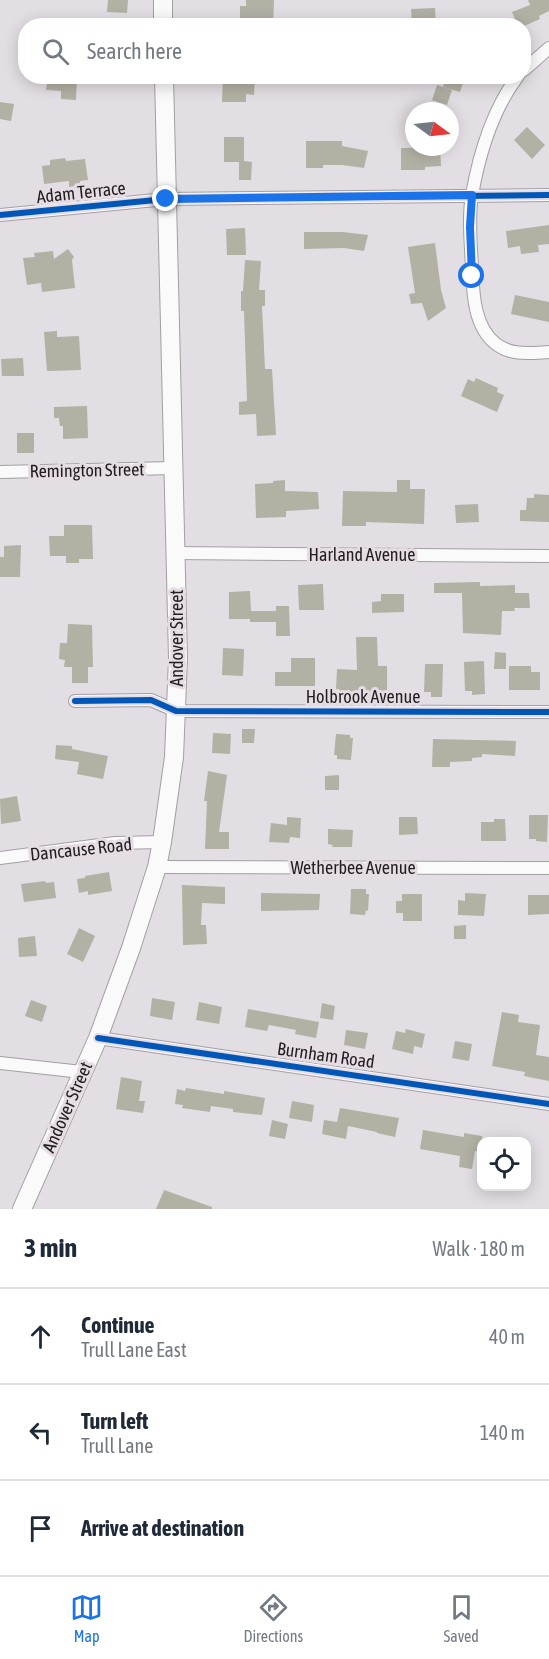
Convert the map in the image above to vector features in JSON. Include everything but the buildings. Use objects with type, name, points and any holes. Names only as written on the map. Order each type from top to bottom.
[{"type":"main road","points":[[163,0],[163,18]]},
{"type":"main road","name":"Andover Street","points":[[22,1209],[98,1038],[131,948],[157,867],[174,757],[178,658],[164,84]]},
{"type":"street","points":[[531,64],[549,48]]},
{"type":"street","points":[[513,84],[491,125],[472,195],[470,227],[472,276],[480,324],[496,344],[511,352],[526,354],[549,352]]},
{"type":"street","name":"Adam Terrace","points":[[0,215],[166,199],[549,195]]},
{"type":"street","name":"Remington Street","points":[[0,472],[173,468]]},
{"type":"street","name":"Harland Avenue","points":[[175,553],[549,556]]},
{"type":"street","points":[[75,701],[151,700],[176,711]]},
{"type":"street","name":"Holbrook Avenue","points":[[176,711],[549,712]]},
{"type":"street","name":"Dancause Road","points":[[0,858],[115,843],[162,842]]},
{"type":"street","name":"Wetherbee Avenue","points":[[157,867],[549,868]]},
{"type":"street","name":"Burnham Road","points":[[98,1038],[549,1104]]},
{"type":"street","points":[[0,1063],[82,1072]]},
{"type":"cycle path","points":[[0,215],[166,199],[549,195]]},
{"type":"cycle path","points":[[75,701],[151,700],[176,711],[549,712]]},
{"type":"cycle path","points":[[98,1038],[549,1104]]},
{"type":"route","points":[[166,199],[472,195],[470,227],[472,276]]}]
